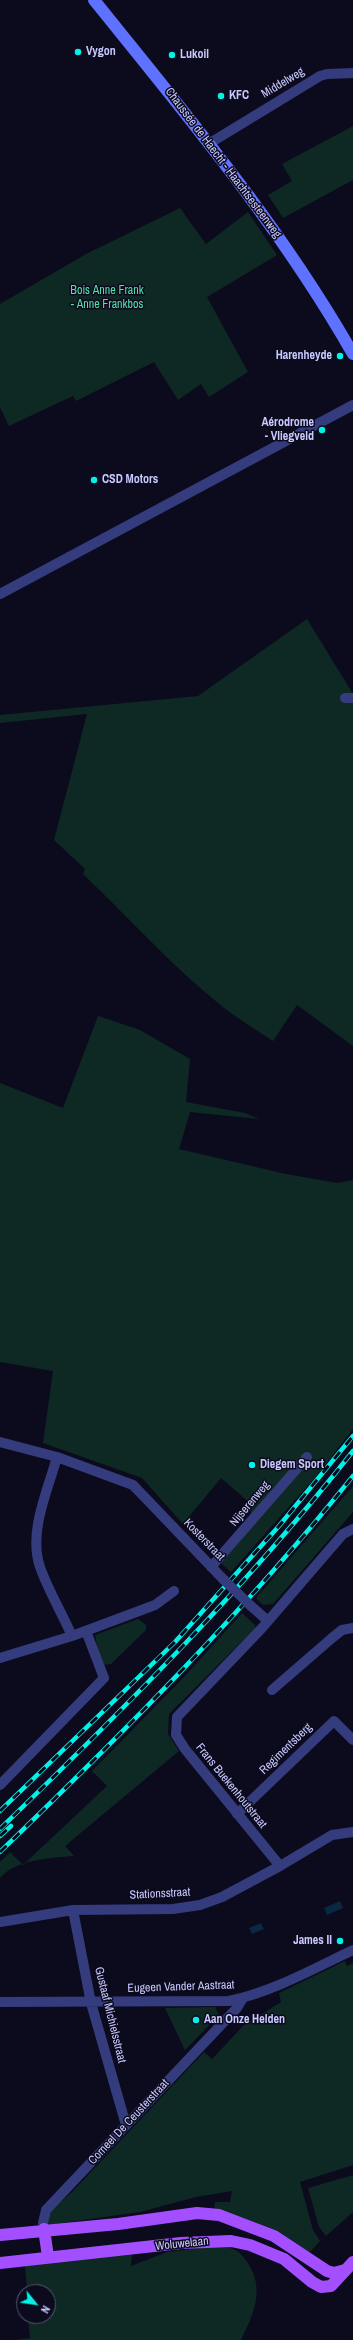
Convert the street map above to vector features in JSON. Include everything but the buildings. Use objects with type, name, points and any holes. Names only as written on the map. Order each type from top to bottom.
[{"type":"main road","name":"Chaussée de Haecht - Haachtsesteenweg","points":[[94,0],[210,142],[287,248],[327,309],[353,354]]},
{"type":"main road","name":"Woluwelaan","points":[[0,2235],[44,2229],[118,2224],[197,2213],[219,2215],[274,2236],[327,2271],[334,2273],[349,2266]]},
{"type":"main road","name":"Corneel De Ceusterstraat","points":[[44,2229],[48,2257]]},
{"type":"main road","name":"Woluwelaan","points":[[0,2263],[216,2241],[250,2245],[284,2259],[312,2282],[321,2287],[330,2286],[349,2266]]},
{"type":"street","name":"Middelweg","points":[[210,142],[320,76],[327,74],[353,73]]},
{"type":"street","points":[[0,594],[353,405]]},
{"type":"street","name":"Kosterstraat","points":[[0,1442],[57,1457],[133,1485],[211,1567],[268,1621]]},
{"type":"street","points":[[57,1457],[37,1526],[36,1546],[39,1566],[72,1636]]},
{"type":"street","name":"Nijserenweg","points":[[211,1567],[307,1457]]},
{"type":"street","points":[[268,1621],[343,1534],[353,1528]]},
{"type":"street","points":[[0,1658],[72,1636],[155,1605],[174,1591]]},
{"type":"street","name":"Frans Buekenhoutstraat","points":[[268,1621],[178,1716],[176,1735],[237,1814],[280,1866]]},
{"type":"street","points":[[272,1690],[342,1630],[353,1628]]},
{"type":"street","points":[[0,1785],[104,1678],[86,1631]]},
{"type":"street","name":"Regimentsberg","points":[[237,1814],[334,1721],[353,1740]]},
{"type":"street","name":"Stationsstraat","points":[[0,1922],[73,1910],[173,1909],[200,1905],[222,1897],[280,1866],[332,1835],[353,1832]]},
{"type":"street","name":"Gustaaf Michielsstraat","points":[[73,1910],[91,2003],[126,2125]]},
{"type":"street","name":"Eugeen Vander Aastraat","points":[[0,2002],[91,2003],[229,2001],[243,1998],[291,1980],[353,1950]]},
{"type":"street","name":"Corneel De Ceusterstraat","points":[[44,2229],[43,2223],[46,2210],[237,2008],[243,1998]]},
{"type":"green space","points":[[353,126],[353,180],[283,218],[268,195],[292,181],[282,164]]},
{"type":"green space","name":"Bois Anne Frank - Anne Frankbos","points":[[180,208],[206,244],[248,212],[277,255],[207,297],[248,372],[209,397],[201,384],[178,400],[154,362],[76,401],[73,396],[9,426],[0,407],[0,304],[86,254]]},
{"type":"green space","points":[[307,619],[353,694],[353,1046],[297,1005],[273,1041],[238,1018],[200,988],[166,956],[83,874],[85,869],[54,840],[87,714],[0,723],[0,715],[198,696]]},
{"type":"green space","points":[[98,1016],[140,1030],[190,1059],[186,1102],[245,1113],[259,1119],[190,1112],[179,1149],[286,1174],[337,1183],[353,1180],[353,1429],[319,1473],[231,1572],[215,1558],[253,1515],[247,1509],[251,1504],[221,1478],[183,1524],[142,1478],[43,1443],[53,1371],[0,1362],[0,1083],[63,1108]]},
{"type":"green space","points":[[353,1486],[353,1512],[273,1604],[263,1605],[256,1598]]},
{"type":"green space","points":[[242,1613],[255,1625],[255,1628],[169,1714],[168,1734],[179,1751],[65,1846],[74,1856],[25,1863],[107,1786],[92,1771],[183,1678]]},
{"type":"green space","points":[[138,1619],[146,1625],[146,1630],[111,1664],[104,1665],[100,1661],[95,1635]]},
{"type":"green space","points":[[10,1852],[22,1864],[7,1872],[0,1878],[0,1862]]},
{"type":"green space","points":[[345,1961],[347,1966],[353,1963],[353,2165],[300,2182],[313,2230],[320,2241],[308,2254],[214,2209],[215,2202],[230,2202],[232,2191],[196,2197],[140,2212],[47,2225],[46,2215],[72,2192],[204,2052],[212,2059],[244,2025],[281,2002],[279,1993]]},
{"type":"green space","points":[[215,2007],[219,2015],[185,2050],[165,2008]]},
{"type":"green space","points":[[353,2175],[353,2212],[326,2236],[319,2227],[308,2188]]},
{"type":"green space","points":[[217,2246],[233,2249],[241,2254],[253,2273],[257,2292],[256,2302],[250,2320],[241,2340],[14,2340],[30,2338],[29,2324],[56,2324],[56,2284],[26,2284],[25,2265],[132,2252],[131,2266],[167,2252]]},
{"type":"water","points":[[340,1901],[343,1908],[327,1915],[324,1908]]},
{"type":"water","points":[[261,1923],[264,1929],[252,1934],[249,1928]]},
{"type":"railway","points":[[0,1811],[175,1642],[279,1526],[353,1436]]},
{"type":"railway","points":[[0,1829],[138,1693],[227,1599],[270,1551],[353,1451]]},
{"type":"railway","points":[[0,1852],[138,1716],[227,1623],[270,1575],[353,1476]]},
{"type":"railway","points":[[0,1836],[11,1826]]},
{"type":"place","name":"Vygon","points":[[78,52]]},
{"type":"place","name":"Lukoil","points":[[172,55]]},
{"type":"place","name":"KFC","points":[[221,96]]},
{"type":"place","name":"Harenheyde","points":[[340,356]]},
{"type":"place","name":"Aérodrome - Vliegveld","points":[[322,430]]},
{"type":"place","name":"CSD Motors","points":[[94,480]]},
{"type":"place","name":"Diegem Sport","points":[[252,1465]]},
{"type":"place","name":"James II","points":[[340,1941]]},
{"type":"place","name":"Aan Onze Helden","points":[[196,2020]]}]
